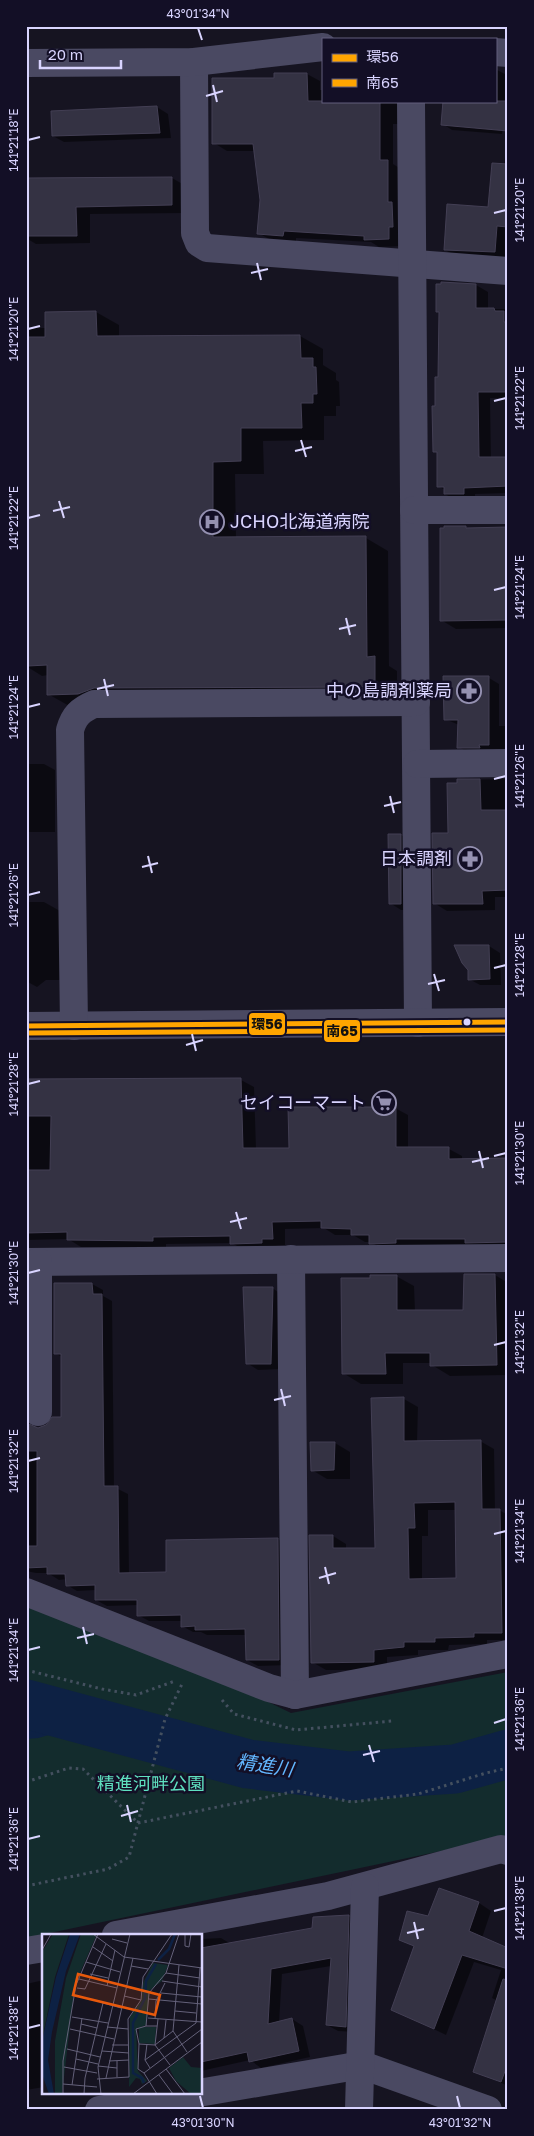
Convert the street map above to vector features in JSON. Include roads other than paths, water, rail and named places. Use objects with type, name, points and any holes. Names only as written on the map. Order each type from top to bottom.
[{"type":"street","points":[[26,62],[194,62],[322,47]]},
{"type":"street","points":[[194,62],[195,233],[199,243],[206,248],[508,271]]},
{"type":"street","points":[[410,102],[418,1023]]},
{"type":"street","points":[[414,510],[508,510]]},
{"type":"street","points":[[74,1026],[70,730],[77,714],[84,708],[94,704],[416,702]]},
{"type":"street","points":[[417,764],[508,763]]},
{"type":"street","points":[[26,1026],[508,1022]]},
{"type":"street","points":[[38,1412],[32,1262],[508,1258]]},
{"type":"street","points":[[291,1259],[295,1696]]},
{"type":"street","points":[[26,1592],[269,1688],[295,1696],[508,1654]]},
{"type":"street","points":[[121,1934],[328,1896],[501,1849],[508,1851]]},
{"type":"street","points":[[359,2110],[362,2065],[365,1887]]},
{"type":"street","points":[[26,1951],[42,1948]]},
{"type":"street","points":[[202,2092],[362,2065],[488,2110]]},
{"type":"street","points":[[99,2110],[193,2094]]},
{"type":"waterway","name":"精進川","points":[[26,1704],[248,1764],[349,1776],[455,1769],[508,1754]]},
{"type":"waterway","points":[[26,1735],[38,1734],[87,1720]]},
{"type":"place","name":"JCHO北海道病院","points":[[212,522]]},
{"type":"place","name":"中の島調剤薬局","points":[[469,691]]},
{"type":"place","name":"日本調剤","points":[[470,859]]},
{"type":"place","name":"セイコーマート","points":[[384,1103]]},
{"type":"park label","name":"精進河畔公園","points":[[151,1784]]}]
